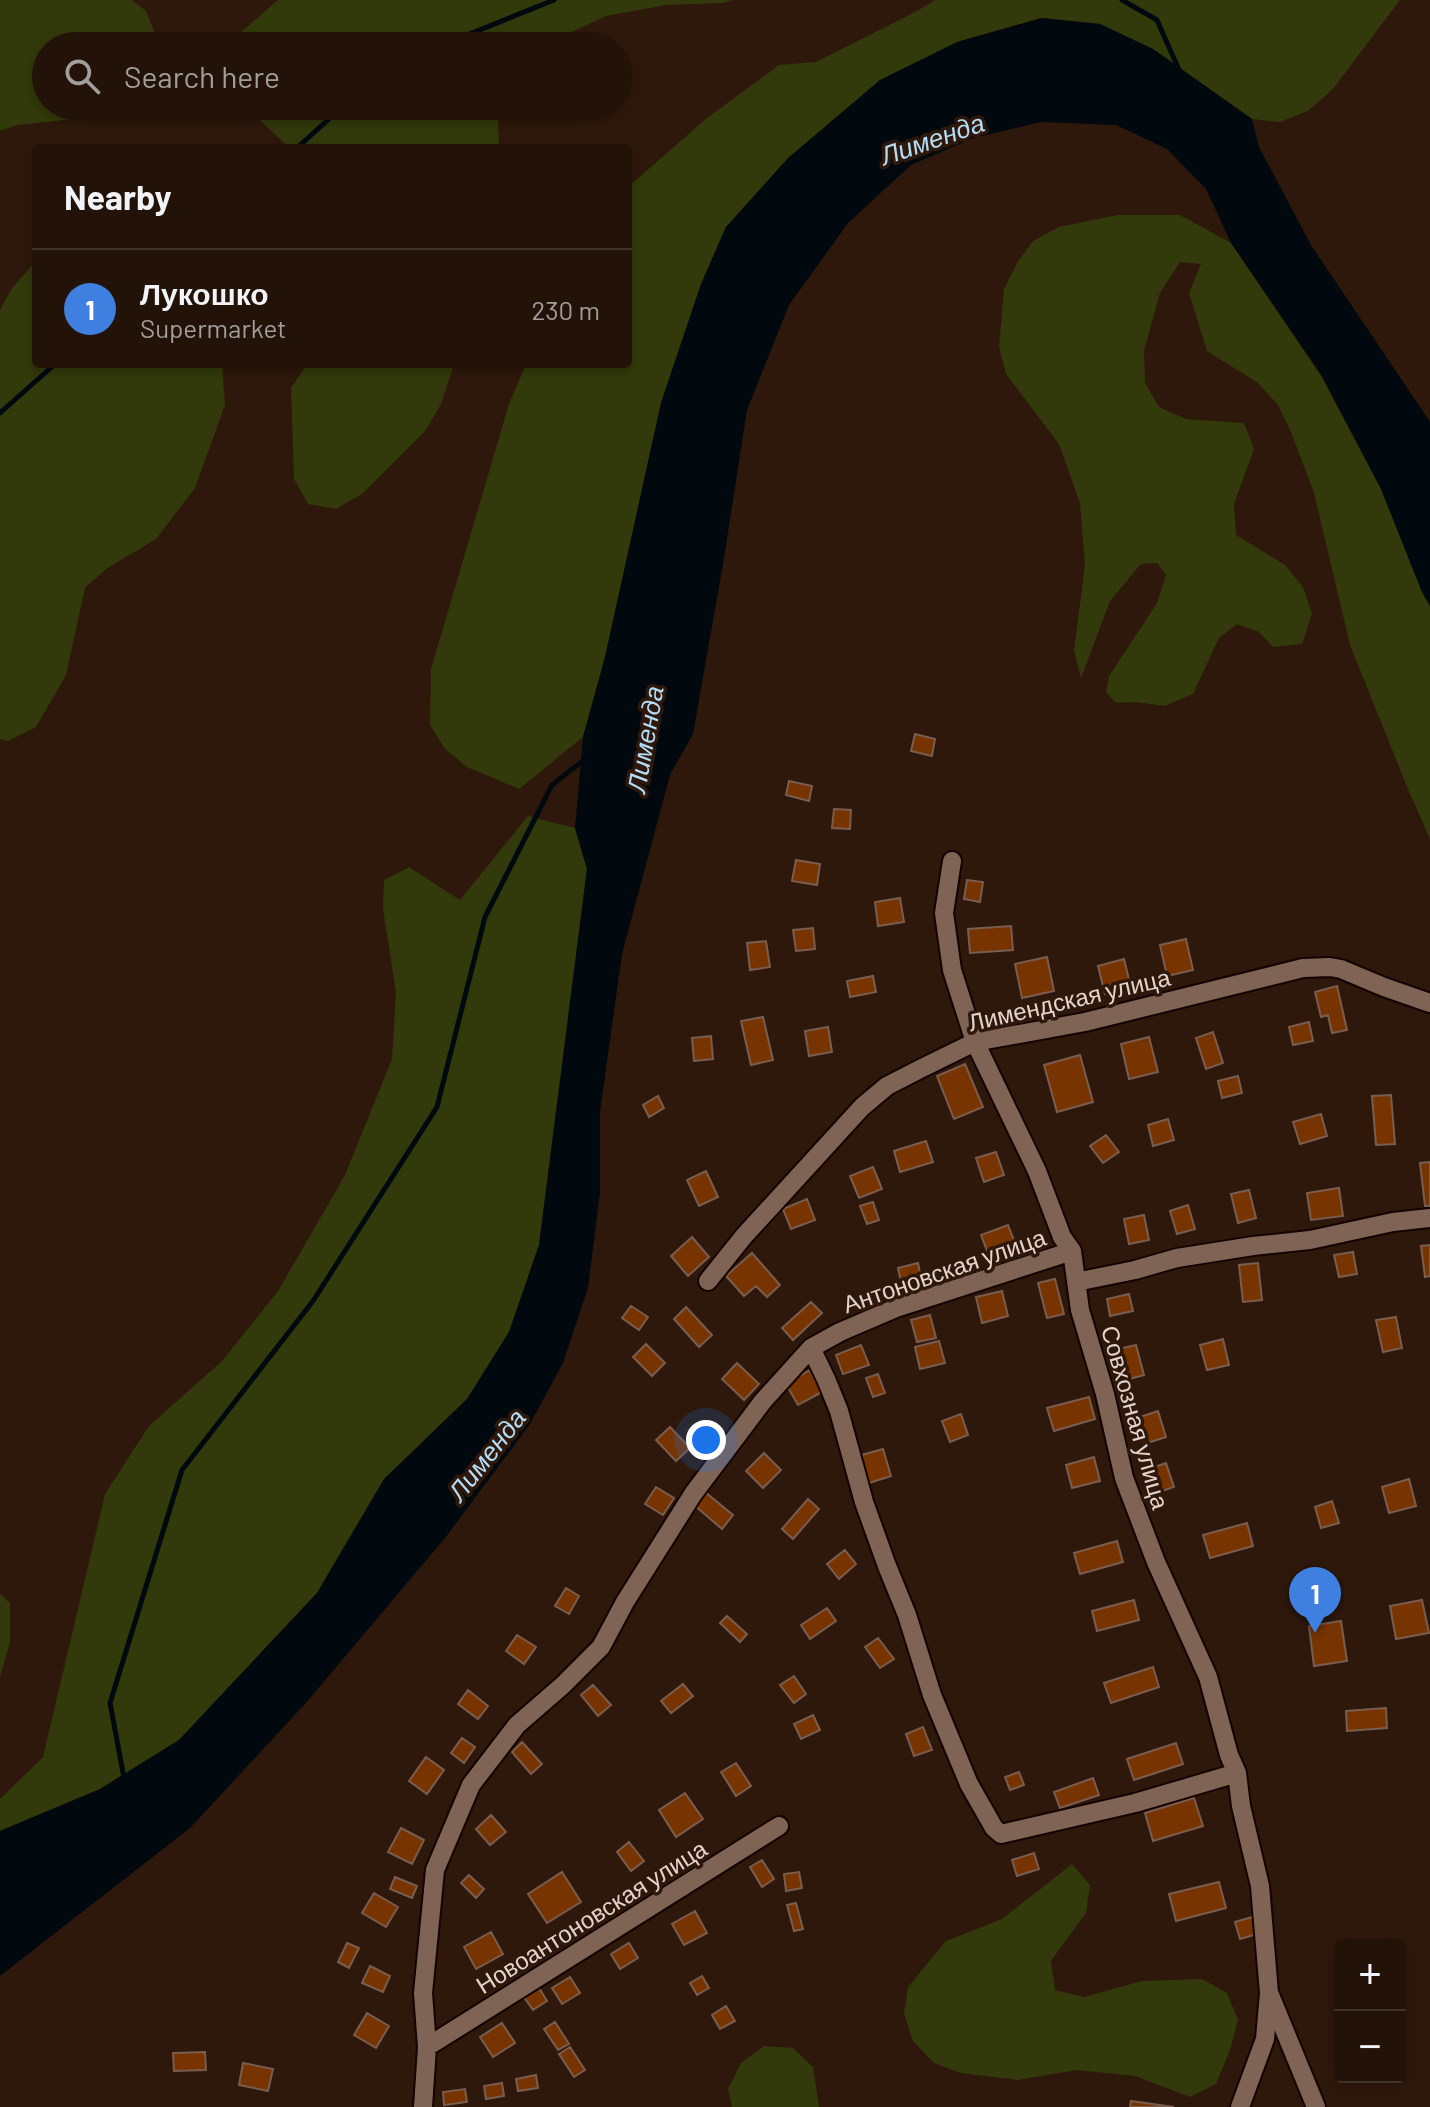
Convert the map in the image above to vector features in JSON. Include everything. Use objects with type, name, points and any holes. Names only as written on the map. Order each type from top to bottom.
[{"type":"street","name":"Совхозная улица","points":[[952,861],[944,913],[952,970],[975,1042],[1037,1171],[1062,1237],[1072,1251],[1080,1310],[1105,1394],[1124,1478],[1156,1562],[1208,1677],[1229,1755],[1237,1773],[1241,1806],[1260,1886],[1269,1993],[1265,2039],[1240,2107]]},
{"type":"street","name":"Лимендская улица","points":[[708,1281],[744,1236],[862,1107],[887,1086],[975,1042],[1097,1019],[1303,968],[1341,969],[1430,1003]]},
{"type":"street","points":[[1076,1282],[1177,1258],[1310,1240],[1393,1222],[1430,1218]]},
{"type":"street","name":"Антоновская улица","points":[[423,2107],[427,2047],[423,1993],[435,1870],[471,1785],[517,1725],[601,1647],[625,1602],[693,1494],[763,1401],[811,1348],[896,1308],[1072,1251]]},
{"type":"street","points":[[811,1348],[839,1411],[864,1502],[907,1615],[932,1695],[969,1784],[994,1828],[1001,1834],[1135,1803],[1237,1773]]},
{"type":"street","name":"Новоантоновская улица","points":[[427,2047],[779,1826]]},
{"type":"street","name":"Совхозная улица","points":[[1269,1993],[1316,2107]]},
{"type":"green space","points":[[0,0],[132,0],[146,11],[154,32],[32,32],[32,120],[65,120],[17,125],[0,131]]},
{"type":"green space","points":[[278,0],[733,0],[666,5],[606,16],[572,32],[241,32]]},
{"type":"green space","points":[[935,0],[1400,0],[1333,89],[1308,111],[1280,122],[1252,119],[1153,49],[1100,24],[1041,18],[957,42],[726,227],[701,284],[661,403],[605,657],[583,737],[519,789],[467,767],[445,749],[430,725],[431,669],[509,404],[524,368],[632,368],[632,184],[707,118],[779,65],[816,62]]},
{"type":"green space","points":[[260,120],[498,120],[499,144],[285,144]]},
{"type":"green space","points":[[1117,215],[1180,215],[1231,243],[1321,376],[1381,489],[1430,606],[1430,839],[1350,645],[1314,493],[1291,432],[1278,405],[1258,383],[1207,351],[1189,293],[1201,264],[1180,262],[1160,293],[1144,351],[1145,383],[1159,407],[1186,419],[1244,423],[1254,449],[1234,504],[1236,535],[1285,565],[1303,587],[1312,614],[1302,644],[1273,647],[1259,632],[1237,624],[1219,638],[1193,694],[1165,706],[1116,703],[1106,692],[1109,676],[1157,603],[1166,575],[1157,563],[1141,564],[1110,601],[1081,678],[1074,650],[1085,565],[1080,503],[1059,444],[1006,374],[999,347],[1004,289],[1033,241],[1059,227]]},
{"type":"green space","points":[[32,266],[32,368],[222,368],[225,405],[195,488],[156,539],[106,569],[85,588],[66,675],[36,727],[8,741],[0,739],[0,310],[12,288]]},
{"type":"green space","points":[[304,368],[453,368],[441,404],[426,430],[362,494],[336,509],[308,504],[294,479],[291,388]]},
{"type":"green space","points":[[528,816],[575,828],[587,869],[539,1245],[509,1332],[467,1399],[384,1479],[317,1593],[179,1740],[100,1789],[0,1831],[0,1799],[43,1757],[105,1494],[149,1426],[222,1361],[278,1291],[345,1175],[392,1059],[396,992],[383,909],[384,880],[409,867],[460,900]]},
{"type":"green space","points":[[0,1594],[10,1603],[10,1642],[0,1677]]},
{"type":"green space","points":[[1072,1864],[1090,1885],[1086,1913],[1051,1961],[1055,1990],[1084,1997],[1142,1981],[1202,1979],[1227,1993],[1238,2020],[1216,2084],[1190,2097],[1135,2076],[1077,2070],[1018,2080],[960,2073],[934,2063],[913,2041],[904,2014],[908,1987],[946,1941],[1002,1919]]},
{"type":"green space","points":[[764,2046],[793,2048],[813,2067],[819,2107],[732,2107],[728,2089],[741,2063]]},
{"type":"water","name":"Лименда","points":[[1042,18],[1100,24],[1153,49],[1252,119],[1259,147],[1311,245],[1430,422],[1430,606],[1381,489],[1322,376],[1231,243],[1206,189],[1167,149],[1116,125],[1041,122],[973,138],[911,165],[848,223],[789,305],[747,410],[693,734],[670,775],[622,954],[600,1112],[600,1192],[588,1288],[563,1363],[530,1424],[445,1538],[305,1704],[190,1828],[0,1976],[0,1831],[100,1789],[179,1740],[317,1593],[384,1479],[467,1399],[509,1332],[539,1245],[587,869],[575,828],[583,737],[605,657],[661,403],[701,284],[726,227],[788,158],[880,80],[957,42]]},
{"type":"building","points":[[915,734],[935,739],[932,756],[911,751]]},
{"type":"building","points":[[789,781],[812,786],[809,801],[786,795]]},
{"type":"building","points":[[834,809],[851,810],[850,829],[832,828]]},
{"type":"building","points":[[796,860],[820,864],[817,885],[792,881]]},
{"type":"building","points":[[967,880],[983,882],[980,902],[964,899]]},
{"type":"building","points":[[900,898],[904,922],[878,926],[875,902]]},
{"type":"building","points":[[1011,926],[1013,950],[970,953],[968,929]]},
{"type":"building","points":[[813,928],[815,949],[796,951],[793,930]]},
{"type":"building","points":[[1186,939],[1193,970],[1167,976],[1160,945]]},
{"type":"building","points":[[766,941],[770,967],[750,970],[747,943]]},
{"type":"building","points":[[1047,957],[1054,991],[1022,998],[1015,964]]},
{"type":"building","points":[[1124,959],[1131,988],[1105,994],[1098,966]]},
{"type":"building","points":[[873,976],[876,992],[850,997],[847,981]]},
{"type":"building","points":[[1337,986],[1347,1030],[1332,1033],[1328,1015],[1321,1017],[1315,992]]},
{"type":"building","points":[[763,1017],[773,1060],[751,1065],[741,1021]]},
{"type":"building","points":[[1309,1022],[1313,1041],[1293,1045],[1289,1027]]},
{"type":"building","points":[[828,1027],[832,1052],[809,1056],[805,1031]]},
{"type":"building","points":[[1213,1032],[1223,1063],[1206,1069],[1196,1038]]},
{"type":"building","points":[[711,1036],[713,1059],[694,1061],[692,1038]]},
{"type":"building","points":[[1149,1037],[1158,1072],[1129,1079],[1121,1044]]},
{"type":"building","points":[[1080,1055],[1093,1102],[1057,1112],[1044,1065]]},
{"type":"building","points":[[965,1064],[983,1107],[954,1119],[937,1076]]},
{"type":"building","points":[[1238,1076],[1242,1093],[1222,1098],[1218,1081]]},
{"type":"building","points":[[1391,1095],[1395,1144],[1376,1145],[1372,1096]]},
{"type":"building","points":[[658,1096],[664,1108],[649,1117],[643,1105]]},
{"type":"building","points":[[1321,1114],[1327,1136],[1300,1144],[1293,1122]]},
{"type":"building","points":[[1168,1119],[1174,1140],[1153,1146],[1148,1125]]},
{"type":"building","points":[[1106,1135],[1119,1152],[1103,1163],[1090,1146]]},
{"type":"building","points":[[926,1141],[933,1162],[900,1172],[894,1151]]},
{"type":"building","points":[[996,1152],[1004,1175],[984,1182],[976,1158]]},
{"type":"building","points":[[1430,1162],[1430,1206],[1425,1206],[1420,1163]]},
{"type":"building","points":[[873,1167],[882,1189],[859,1198],[850,1176]]},
{"type":"building","points":[[706,1171],[718,1197],[699,1206],[687,1180]]},
{"type":"building","points":[[1339,1188],[1343,1216],[1311,1220],[1307,1193]]},
{"type":"building","points":[[1249,1190],[1256,1218],[1238,1223],[1231,1194]]},
{"type":"building","points":[[807,1199],[815,1220],[791,1229],[783,1209]]},
{"type":"building","points":[[873,1202],[879,1220],[867,1224],[860,1206]]},
{"type":"building","points":[[1188,1205],[1195,1229],[1177,1234],[1170,1211]]},
{"type":"building","points":[[1144,1215],[1149,1240],[1129,1244],[1124,1219]]},
{"type":"building","points":[[1008,1225],[1015,1243],[988,1253],[981,1235]]},
{"type":"building","points":[[692,1237],[709,1257],[688,1276],[671,1256]]},
{"type":"building","points":[[1430,1245],[1430,1276],[1425,1277],[1421,1246]]},
{"type":"building","points":[[1353,1252],[1357,1274],[1339,1277],[1334,1255]]},
{"type":"building","points":[[752,1253],[780,1285],[767,1297],[756,1286],[744,1296],[726,1276]]},
{"type":"building","points":[[918,1263],[922,1282],[902,1287],[898,1268]]},
{"type":"building","points":[[1258,1263],[1262,1300],[1243,1302],[1239,1265]]},
{"type":"building","points":[[1055,1279],[1064,1314],[1047,1318],[1038,1283]]},
{"type":"building","points":[[1002,1291],[1008,1316],[982,1323],[976,1297]]},
{"type":"building","points":[[1129,1294],[1133,1311],[1110,1316],[1107,1299]]},
{"type":"building","points":[[811,1302],[822,1313],[793,1340],[782,1328]]},
{"type":"building","points":[[631,1306],[648,1317],[639,1330],[622,1318]]},
{"type":"building","points":[[686,1307],[712,1335],[699,1347],[674,1319]]},
{"type":"building","points":[[930,1315],[936,1338],[917,1342],[911,1320]]},
{"type":"building","points":[[1396,1317],[1402,1348],[1383,1352],[1376,1320]]},
{"type":"building","points":[[1223,1339],[1229,1365],[1207,1370],[1200,1345]]},
{"type":"building","points":[[939,1341],[945,1363],[920,1369],[915,1347]]},
{"type":"building","points":[[646,1344],[665,1363],[652,1376],[633,1357]]},
{"type":"building","points":[[861,1345],[869,1365],[843,1374],[836,1355]]},
{"type":"building","points":[[1136,1345],[1144,1375],[1122,1381],[1114,1350]]},
{"type":"building","points":[[737,1363],[759,1384],[744,1400],[722,1379]]},
{"type":"building","points":[[810,1370],[822,1392],[798,1405],[786,1384]]},
{"type":"building","points":[[878,1374],[885,1393],[873,1397],[866,1378]]},
{"type":"building","points":[[1089,1397],[1095,1419],[1054,1431],[1047,1408]]},
{"type":"building","points":[[1158,1411],[1166,1437],[1144,1444],[1137,1418]]},
{"type":"building","points":[[961,1414],[968,1435],[950,1442],[942,1421]]},
{"type":"building","points":[[670,1427],[690,1448],[676,1461],[656,1440]]},
{"type":"building","points":[[700,1429],[717,1441],[710,1449],[694,1438]]},
{"type":"building","points":[[883,1449],[891,1476],[866,1484],[858,1456]]},
{"type":"building","points":[[764,1453],[781,1470],[763,1488],[746,1471]]},
{"type":"building","points":[[1094,1457],[1100,1481],[1072,1488],[1066,1465]]},
{"type":"building","points":[[1166,1463],[1174,1487],[1151,1495],[1143,1471]]},
{"type":"building","points":[[1409,1479],[1416,1506],[1389,1513],[1382,1487]]},
{"type":"building","points":[[656,1487],[674,1498],[663,1515],[645,1504]]},
{"type":"building","points":[[705,1492],[733,1515],[722,1529],[694,1505]]},
{"type":"building","points":[[808,1499],[819,1509],[793,1539],[782,1529]]},
{"type":"building","points":[[1332,1501],[1339,1523],[1321,1528],[1315,1507]]},
{"type":"building","points":[[1247,1523],[1253,1546],[1210,1558],[1203,1535]]},
{"type":"building","points":[[1117,1541],[1123,1562],[1080,1574],[1074,1553]]},
{"type":"building","points":[[845,1550],[856,1564],[839,1579],[827,1564]]},
{"type":"building","points":[[566,1588],[579,1596],[569,1614],[555,1606]]},
{"type":"building","points":[[1134,1600],[1139,1620],[1097,1631],[1092,1611]]},
{"type":"building","points":[[1422,1600],[1429,1633],[1396,1639],[1390,1606]]},
{"type":"building","points":[[827,1608],[836,1621],[810,1639],[801,1625]]},
{"type":"building","points":[[727,1616],[747,1634],[740,1642],[720,1623]]},
{"type":"building","points":[[1341,1621],[1347,1661],[1314,1666],[1309,1626]]},
{"type":"building","points":[[517,1635],[536,1647],[524,1664],[506,1651]]},
{"type":"building","points":[[878,1638],[894,1659],[880,1668],[865,1647]]},
{"type":"building","points":[[1153,1667],[1159,1687],[1111,1703],[1104,1683]]},
{"type":"building","points":[[794,1676],[806,1694],[794,1703],[780,1685]]},
{"type":"building","points":[[683,1684],[693,1696],[671,1713],[661,1701]]},
{"type":"building","points":[[593,1685],[611,1705],[598,1716],[581,1695]]},
{"type":"building","points":[[468,1690],[488,1706],[478,1719],[458,1704]]},
{"type":"building","points":[[1386,1708],[1387,1728],[1347,1731],[1346,1711]]},
{"type":"building","points":[[813,1715],[820,1730],[801,1739],[794,1724]]},
{"type":"building","points":[[923,1727],[932,1750],[914,1756],[906,1734]]},
{"type":"building","points":[[462,1738],[475,1747],[464,1763],[451,1753]]},
{"type":"building","points":[[522,1742],[542,1764],[531,1774],[512,1752]]},
{"type":"building","points":[[1176,1743],[1183,1764],[1134,1780],[1127,1759]]},
{"type":"building","points":[[426,1757],[444,1770],[427,1794],[409,1781]]},
{"type":"building","points":[[736,1763],[751,1786],[736,1796],[721,1772]]},
{"type":"building","points":[[1019,1772],[1024,1785],[1010,1790],[1005,1777]]},
{"type":"building","points":[[1093,1778],[1099,1795],[1060,1808],[1054,1792]]},
{"type":"building","points":[[685,1793],[703,1819],[676,1837],[659,1810]]},
{"type":"building","points":[[1194,1798],[1203,1826],[1153,1841],[1145,1813]]},
{"type":"building","points":[[491,1815],[506,1832],[490,1845],[476,1829]]},
{"type":"building","points":[[401,1828],[424,1840],[412,1864],[388,1852]]},
{"type":"building","points":[[629,1842],[644,1861],[631,1871],[617,1852]]},
{"type":"building","points":[[1034,1853],[1039,1869],[1017,1876],[1012,1860]]},
{"type":"building","points":[[762,1860],[774,1879],[762,1887],[750,1867]]},
{"type":"building","points":[[562,1872],[581,1902],[547,1923],[528,1894]]},
{"type":"building","points":[[799,1872],[802,1888],[786,1891],[784,1874]]},
{"type":"building","points":[[469,1875],[484,1889],[476,1898],[461,1883]]},
{"type":"building","points":[[395,1877],[417,1886],[412,1898],[390,1889]]},
{"type":"building","points":[[1219,1882],[1226,1908],[1176,1921],[1169,1894]]},
{"type":"building","points":[[374,1893],[398,1907],[386,1927],[362,1913]]},
{"type":"building","points":[[796,1903],[803,1929],[794,1931],[787,1905]]},
{"type":"building","points":[[695,1911],[707,1933],[684,1945],[672,1924]]},
{"type":"building","points":[[1252,1917],[1257,1934],[1240,1939],[1235,1922]]},
{"type":"building","points":[[491,1932],[503,1954],[476,1969],[464,1947]]},
{"type":"building","points":[[347,1943],[359,1948],[349,1968],[338,1962]]},
{"type":"building","points":[[629,1943],[638,1958],[620,1969],[611,1954]]},
{"type":"building","points":[[370,1966],[390,1976],[383,1992],[362,1983]]},
{"type":"building","points":[[702,1976],[709,1988],[697,1995],[690,1983]]},
{"type":"building","points":[[570,1977],[580,1993],[562,2004],[552,1988]]},
{"type":"building","points":[[536,1983],[547,2001],[533,2010],[521,1993]]},
{"type":"building","points":[[726,2006],[735,2021],[720,2029],[712,2015]]},
{"type":"building","points":[[367,2013],[389,2026],[376,2048],[354,2035]]},
{"type":"building","points":[[555,2022],[569,2044],[558,2050],[544,2029]]},
{"type":"building","points":[[502,2023],[515,2043],[493,2057],[480,2037]]},
{"type":"building","points":[[570,2047],[585,2070],[574,2077],[559,2054]]},
{"type":"building","points":[[205,2052],[206,2070],[174,2071],[173,2053]]},
{"type":"building","points":[[243,2063],[273,2069],[268,2091],[239,2085]]},
{"type":"building","points":[[536,2075],[538,2088],[518,2091],[516,2079]]},
{"type":"building","points":[[502,2083],[504,2096],[486,2099],[484,2086]]},
{"type":"building","points":[[465,2089],[467,2102],[444,2105],[443,2092]]},
{"type":"building","points":[[1131,2101],[1174,2107],[1130,2107]]},
{"type":"waterway","points":[[475,32],[554,0]]},
{"type":"waterway","points":[[1122,0],[1157,20],[1179,70]]},
{"type":"waterway","points":[[301,144],[328,120]]},
{"type":"waterway","points":[[0,413],[51,368]]},
{"type":"waterway","points":[[124,1778],[110,1703],[182,1470],[313,1301],[437,1107],[485,917],[552,785],[585,759]]},
{"type":"place","name":"Лукошко","points":[[1315,1633]]}]
